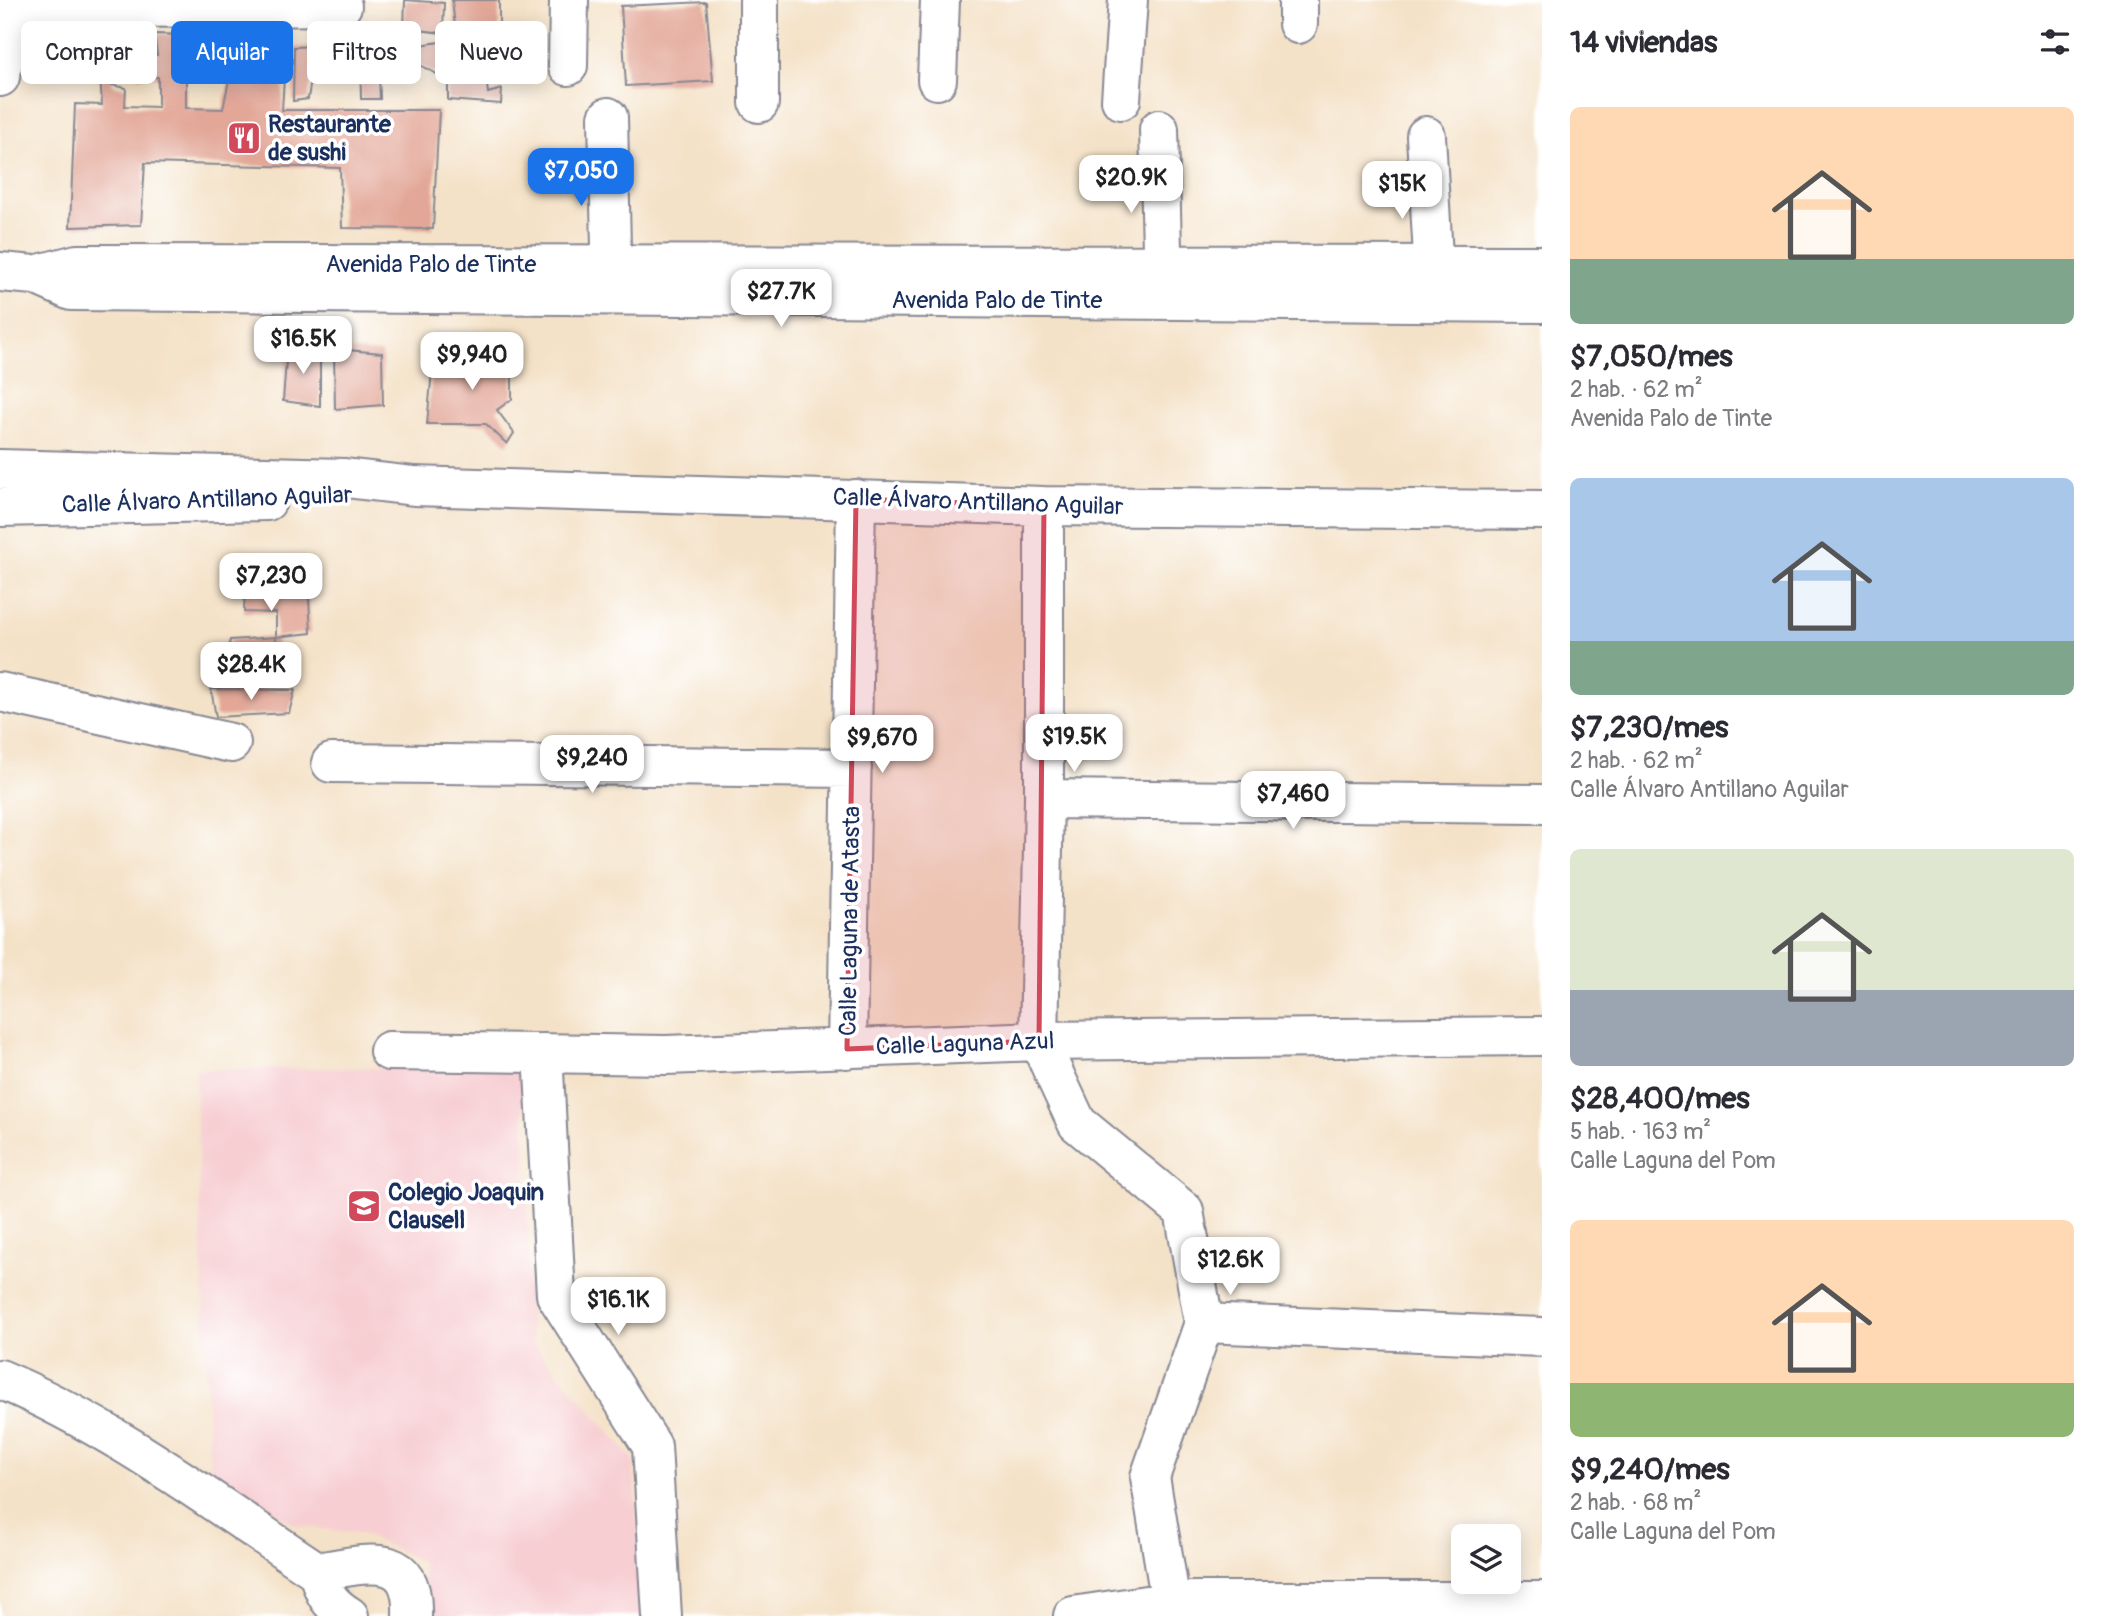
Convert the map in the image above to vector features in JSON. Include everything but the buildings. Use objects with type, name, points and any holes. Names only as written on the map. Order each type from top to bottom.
[{"type":"street","points":[[568,66],[569,0]]},
{"type":"street","points":[[759,0],[759,103]]},
{"type":"street","points":[[937,80],[940,0]]},
{"type":"street","points":[[1121,100],[1128,0]]},
{"type":"street","points":[[0,76],[16,4],[342,6]]},
{"type":"street","points":[[608,117],[612,281]]},
{"type":"street","points":[[1159,129],[1163,283]]},
{"type":"street","points":[[1426,136],[1436,303]]},
{"type":"street","name":"Avenida Palo de Tinte","points":[[1163,283],[1434,265],[1542,265]]},
{"type":"street","name":"Avenida Palo de Tinte","points":[[18,274],[71,291],[612,281],[1163,283],[1436,303],[1542,303]]},
{"type":"street","name":"Calle Álvaro Antillano Aguilar","points":[[0,469],[345,478],[414,486],[1044,506],[1542,510]]},
{"type":"street","name":"Calle Álvaro Antillano Aguilar","points":[[0,507],[345,499],[414,486]]},
{"type":"street","name":"Calle Laguna de Atasta","points":[[847,1049],[856,499]]},
{"type":"street","points":[[1044,506],[1044,799],[1039,1041],[1076,1123],[1184,1211],[1204,1323],[1150,1477],[1173,1609]]},
{"type":"street","points":[[0,692],[231,743]]},
{"type":"street","points":[[331,763],[852,768]]},
{"type":"street","points":[[1044,799],[1542,804]]},
{"type":"street","name":"Calle Laguna Azul","points":[[389,1051],[666,1055],[1039,1041],[1542,1036]]},
{"type":"street","points":[[543,1053],[556,1295],[652,1446],[662,1616]]},
{"type":"street","points":[[1204,1323],[1542,1337]]},
{"type":"street","points":[[0,1379],[48,1400],[109,1434],[318,1572],[324,1594],[333,1606],[349,1616]]},
{"type":"street","points":[[318,1572],[368,1564],[389,1567],[406,1577],[413,1593],[412,1616]]},
{"type":"street","points":[[308,1616],[318,1572]]},
{"type":"street","points":[[1073,1616],[1173,1609],[1542,1601]]},
{"type":"highlighted area","points":[[856,499],[1044,506],[1039,1041],[847,1049]]},
{"type":"shaded area","name":"Colegio Joaquin Clausell","points":[[523,1066],[531,1342],[633,1459],[644,1616],[429,1616],[421,1561],[362,1534],[298,1526],[210,1475],[195,1070]]},
{"type":"place","name":"Restaurante de sushi","points":[[244,138]]},
{"type":"place","name":"Colegio Joaquin Clausell","points":[[364,1206]]}]
